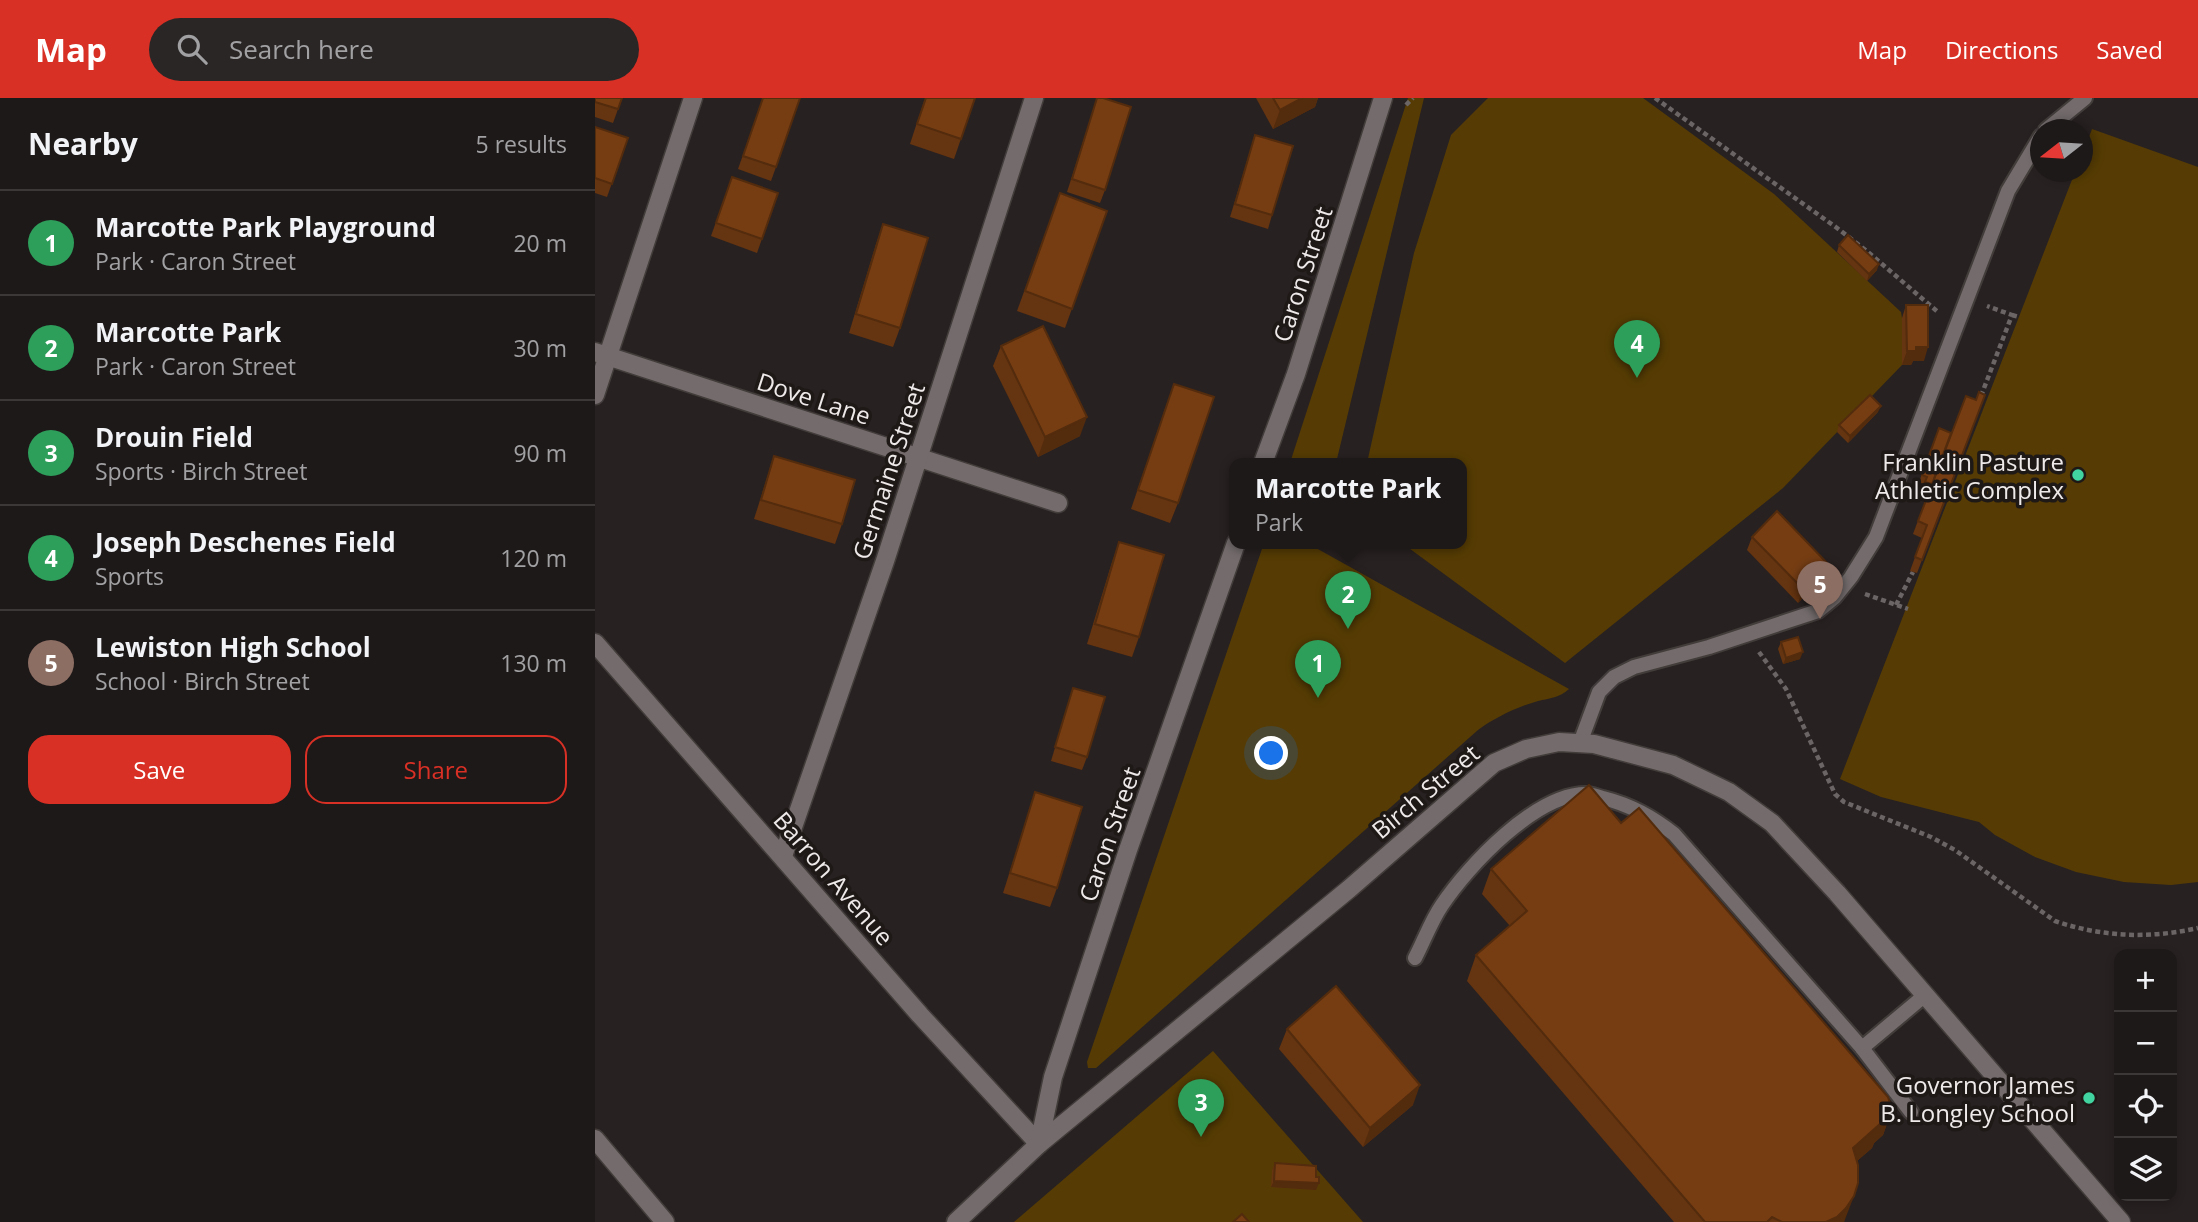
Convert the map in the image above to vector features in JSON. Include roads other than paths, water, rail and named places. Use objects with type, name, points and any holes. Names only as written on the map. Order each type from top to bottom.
[{"type":"street","points":[[595,395],[602,354],[693,98]]},
{"type":"street","name":"Germaine Street","points":[[783,856],[885,561],[1034,98]]},
{"type":"street","name":"Caron Street","points":[[1265,458],[1296,374],[1383,98]]},
{"type":"street","name":"Dove Lane","points":[[602,354],[1058,503]]},
{"type":"street","name":"Caron Street","points":[[1039,1144],[1053,1077],[1128,850],[1234,549]]},
{"type":"street","name":"Barron Avenue","points":[[595,643],[920,1015],[1039,1144]]},
{"type":"street","name":"Birch Street","points":[[956,1222],[1039,1144],[1349,889],[1494,763],[1525,748],[1559,742],[1594,744],[1673,765],[1729,792],[1772,823],[2121,1222]]},
{"type":"street","points":[[595,1139],[665,1222]]},
{"type":"lane","points":[[2059,119],[2085,98]]},
{"type":"lane","points":[[1580,743],[1599,692],[1614,677],[1634,667],[1745,636],[1818,611],[1844,586],[1876,537],[2008,191],[2030,154]]},
{"type":"lane","points":[[1415,958],[1441,906],[1481,856],[1528,816],[1561,799],[1587,794],[1619,802],[1650,815],[1674,834],[1862,1048],[1911,1112]]},
{"type":"lane","points":[[1862,1048],[1924,996]]},
{"type":"place","name":"Joseph Deschenes Field","points":[[1637,378]]},
{"type":"place","name":"Franklin Pasture Athletic Complex","points":[[2078,475]]},
{"type":"place","name":"Lewiston High School","points":[[1820,619]]},
{"type":"place","name":"Marcotte Park","points":[[1348,629]]},
{"type":"place","name":"Marcotte Park Playground","points":[[1318,698]]},
{"type":"place","name":"Governor James B. Longley School","points":[[2089,1098]]},
{"type":"place","name":"Drouin Field","points":[[1201,1137]]}]
